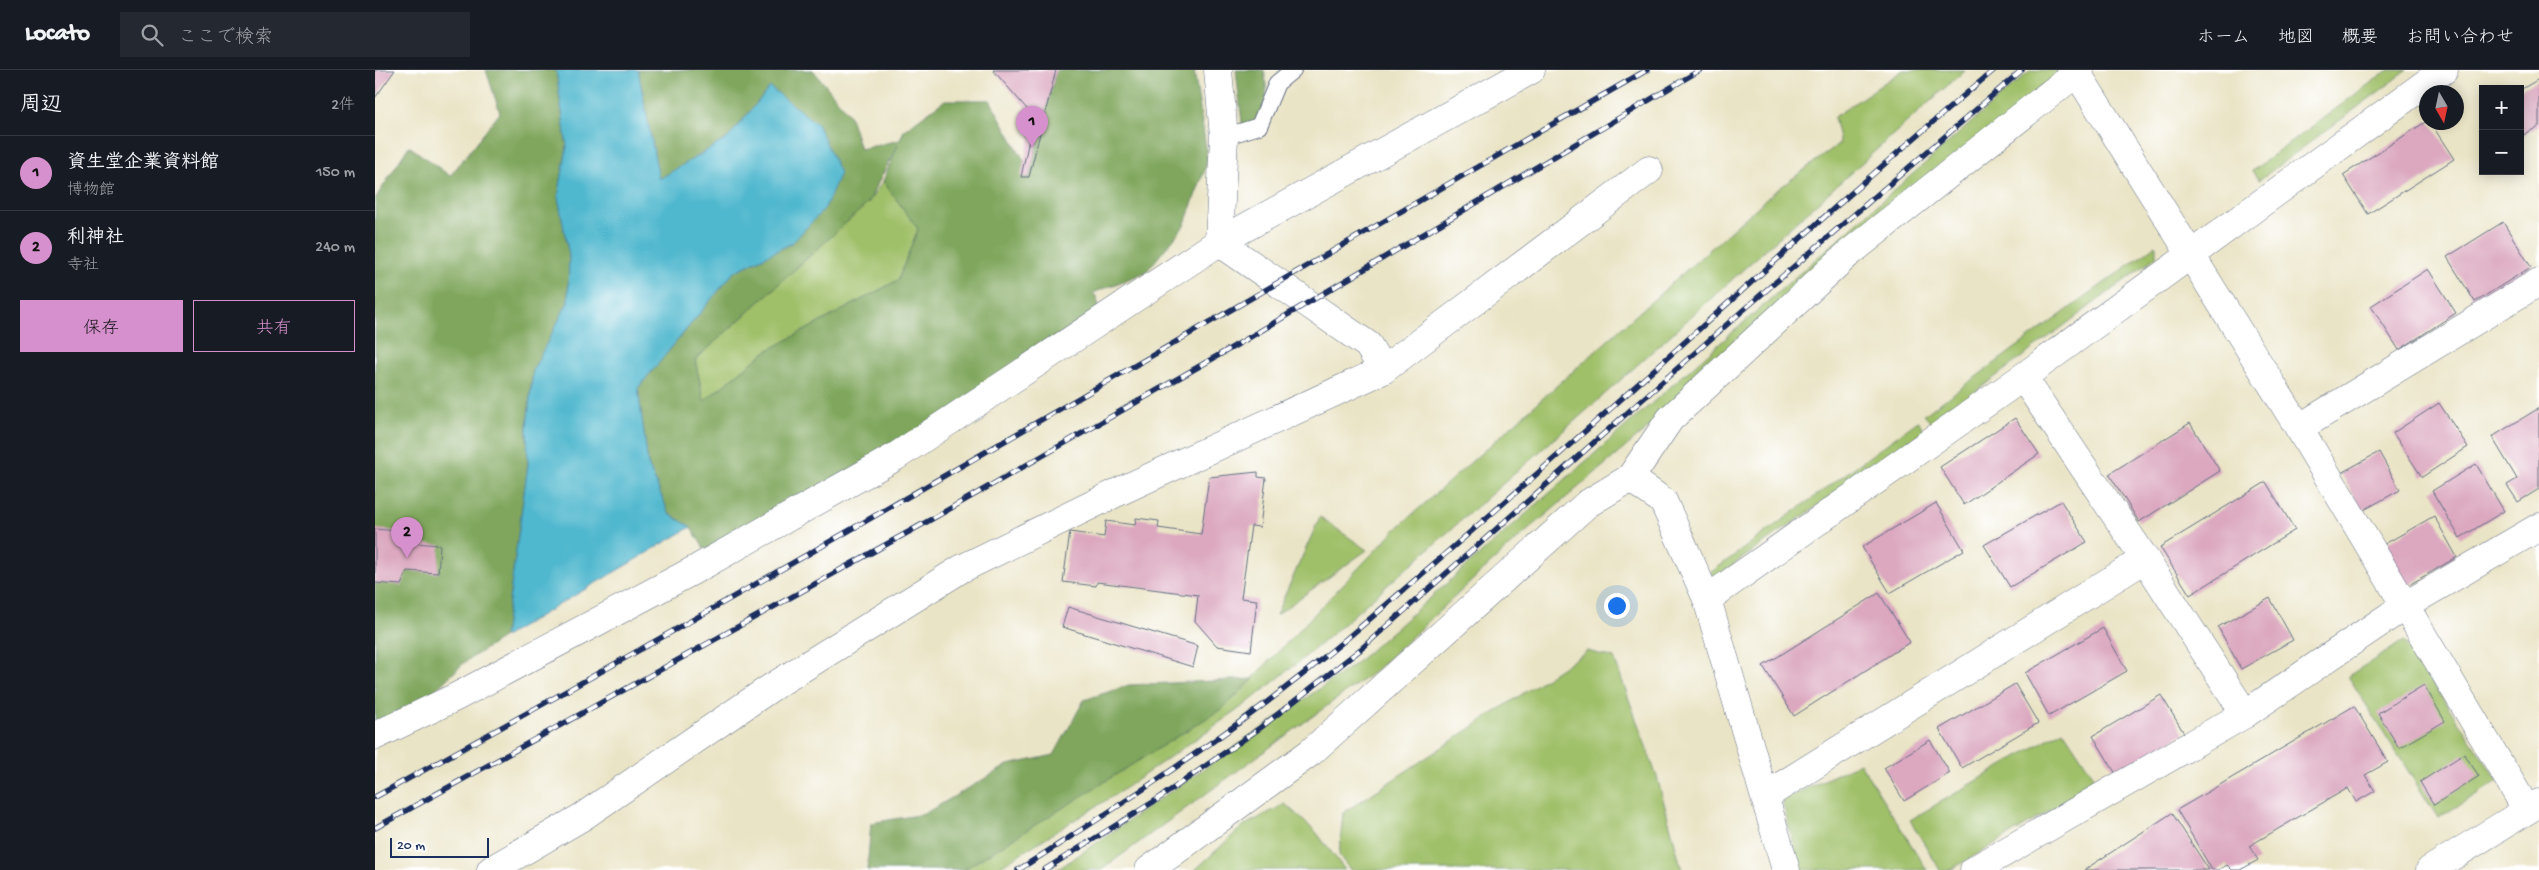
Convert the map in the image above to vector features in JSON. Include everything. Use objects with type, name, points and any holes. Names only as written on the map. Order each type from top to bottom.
[{"type":"street","points":[[1218,70],[1224,138],[1219,242]]},
{"type":"street","points":[[375,736],[456,697],[689,573],[895,457],[1219,242],[1531,70]]},
{"type":"street","points":[[1707,599],[2023,377],[2444,70]]},
{"type":"street","points":[[1149,870],[1311,752],[1587,504],[1630,478],[1670,419],[1848,254],[2078,71],[2406,605],[2533,806],[2430,870]]},
{"type":"street","points":[[491,870],[581,817],[769,689],[961,569],[1116,493],[1383,370],[1649,170]]},
{"type":"street","points":[[1219,242],[1368,345],[1383,370]]},
{"type":"street","points":[[2299,428],[2539,282]]},
{"type":"street","points":[[2023,377],[2145,559],[2245,714]]},
{"type":"street","points":[[1630,478],[1663,501],[1707,599],[1785,870]]},
{"type":"street","points":[[1974,870],[2245,714],[2406,605],[2539,527]]},
{"type":"street","points":[[1765,796],[2145,559]]},
{"type":"lane","points":[[1224,138],[1259,126],[1277,83],[1293,70]]},
{"type":"green space","points":[[486,70],[556,70],[567,147],[558,197],[569,256],[568,302],[533,370],[527,427],[528,464],[504,637],[465,662],[435,690],[404,709],[375,721],[375,199],[409,146],[450,176],[500,113]]},
{"type":"green space","points":[[638,70],[813,70],[849,114],[860,149],[900,140],[904,130],[945,100],[990,100],[1026,164],[1025,177],[1029,177],[1056,70],[1194,70],[1208,161],[1184,226],[1146,272],[1093,293],[1096,296],[1101,313],[912,436],[705,550],[691,527],[669,514],[648,464],[638,388],[734,272],[792,243],[825,208],[839,173],[770,87],[728,138],[659,180]],"holes":[[[898,144],[883,181],[918,229],[898,280],[765,352],[704,401],[695,360],[868,203]]]},
{"type":"green space","points":[[1236,70],[1264,70],[1266,81],[1265,105],[1258,118],[1243,132]]},
{"type":"green space","points":[[1903,70],[1965,70],[1595,403],[1316,648],[1246,704],[1121,791],[994,870],[962,870],[1229,703],[1396,529],[1773,193],[1840,143],[1834,117]]},
{"type":"green space","points":[[2031,70],[2069,70],[1507,548],[1375,671],[1101,870],[1057,870],[1355,664]]},
{"type":"green space","points":[[2388,70],[2408,70],[2259,180],[2252,171]]},
{"type":"green space","points":[[883,181],[918,229],[898,280],[765,352],[704,402],[695,360],[868,203]]},
{"type":"green space","points":[[2156,245],[2156,257],[1932,424],[1924,415]]},
{"type":"green space","points":[[1918,421],[1925,431],[1714,578],[1710,573]]},
{"type":"green space","points":[[1320,517],[1367,550],[1276,615]]},
{"type":"green space","points":[[2404,641],[2498,781],[2438,818],[2348,676]]},
{"type":"green space","points":[[1587,651],[1614,658],[1657,777],[1682,870],[1350,870],[1339,855],[1343,813]]},
{"type":"green space","points":[[1254,679],[1223,708],[963,870],[867,870],[871,823],[924,814],[1008,765],[1054,755],[1084,700],[1129,685]]},
{"type":"green space","points":[[2063,730],[2098,783],[1950,870],[1940,870],[1910,820]]},
{"type":"green space","points":[[1860,763],[1927,870],[1800,870],[1782,800]]},
{"type":"green space","points":[[1285,804],[1316,832],[1345,870],[1195,870],[1243,826]]},
{"type":"water","points":[[556,70],[638,70],[659,179],[728,138],[770,87],[817,124],[840,173],[825,208],[792,243],[734,272],[638,388],[648,464],[669,514],[691,527],[504,637],[528,464],[527,427],[533,370],[568,302],[569,256],[558,197],[567,147]]},
{"type":"building","points":[[375,70],[395,70],[375,98]]},
{"type":"building","points":[[993,70],[1056,70],[1029,177],[1021,177],[1034,117]]},
{"type":"building","points":[[2539,79],[2539,126],[2524,135],[2524,130],[2524,88]]},
{"type":"building","points":[[2419,126],[2419,130],[2435,130],[2454,159],[2368,214],[2343,175]]},
{"type":"building","points":[[2503,222],[2531,267],[2475,302],[2447,257]]},
{"type":"building","points":[[2428,269],[2456,313],[2399,350],[2371,306]]},
{"type":"building","points":[[2439,403],[2468,447],[2422,477],[2393,433]]},
{"type":"building","points":[[2539,408],[2539,489],[2518,502],[2507,485],[2517,479],[2492,437]]},
{"type":"building","points":[[2015,418],[2039,454],[1964,505],[1940,467]]},
{"type":"building","points":[[2190,423],[2220,471],[2139,522],[2109,474]]},
{"type":"building","points":[[2379,452],[2400,490],[2362,511],[2341,473]]},
{"type":"building","points":[[2476,464],[2504,511],[2460,538],[2432,491]]},
{"type":"building","points":[[1258,472],[1258,477],[1266,478],[1260,527],[1251,526],[1241,598],[1257,600],[1251,651],[1217,646],[1195,621],[1198,595],[1097,582],[1096,586],[1063,582],[1070,532],[1104,537],[1106,521],[1135,525],[1136,518],[1159,521],[1158,528],[1201,534],[1209,477]]},
{"type":"building","points":[[2266,482],[2295,530],[2190,595],[2160,547]]},
{"type":"building","points":[[2061,501],[2087,542],[2010,587],[1984,545]]},
{"type":"building","points":[[1936,503],[1964,550],[1890,593],[1862,547]]},
{"type":"building","points":[[2434,516],[2457,557],[2407,586],[2383,545]]},
{"type":"building","points":[[375,529],[409,532],[414,543],[440,545],[438,573],[407,571],[401,585],[375,583]]},
{"type":"building","points":[[1879,593],[1910,642],[1794,716],[1763,666]]},
{"type":"building","points":[[2270,598],[2293,640],[2241,669],[2218,627]]},
{"type":"building","points":[[1068,607],[1198,646],[1193,667],[1062,627]]},
{"type":"building","points":[[2103,628],[2127,671],[2049,716],[2025,673]]},
{"type":"building","points":[[2015,684],[2038,723],[1962,768],[1939,729]]},
{"type":"building","points":[[2424,685],[2445,721],[2399,748],[2378,713]]},
{"type":"building","points":[[2161,695],[2184,733],[2116,774],[2093,736]]},
{"type":"building","points":[[2354,706],[2388,762],[2365,775],[2375,791],[2356,802],[2348,788],[2249,846],[2258,860],[2240,870],[2232,870],[2227,865],[2218,870],[2212,870],[2177,810]]},
{"type":"building","points":[[1930,740],[1950,773],[1904,801],[1884,768]]},
{"type":"building","points":[[2464,754],[2479,776],[2434,805],[2420,782]]},
{"type":"building","points":[[2172,813],[2209,870],[2084,870]]},
{"type":"railway","points":[[375,797],[695,619],[1647,70]]},
{"type":"railway","points":[[375,828],[923,524],[1240,343],[1700,70]]},
{"type":"railway","points":[[1018,870],[1197,752],[1282,691],[1334,649],[1527,483],[1859,186],[1994,70]]},
{"type":"railway","points":[[1044,870],[1158,799],[1260,728],[1361,649],[1741,312],[2022,70]]},
{"type":"place","name":"資生堂企業資料館","points":[[1032,147]]},
{"type":"place","name":"利神社","points":[[407,558]]}]
